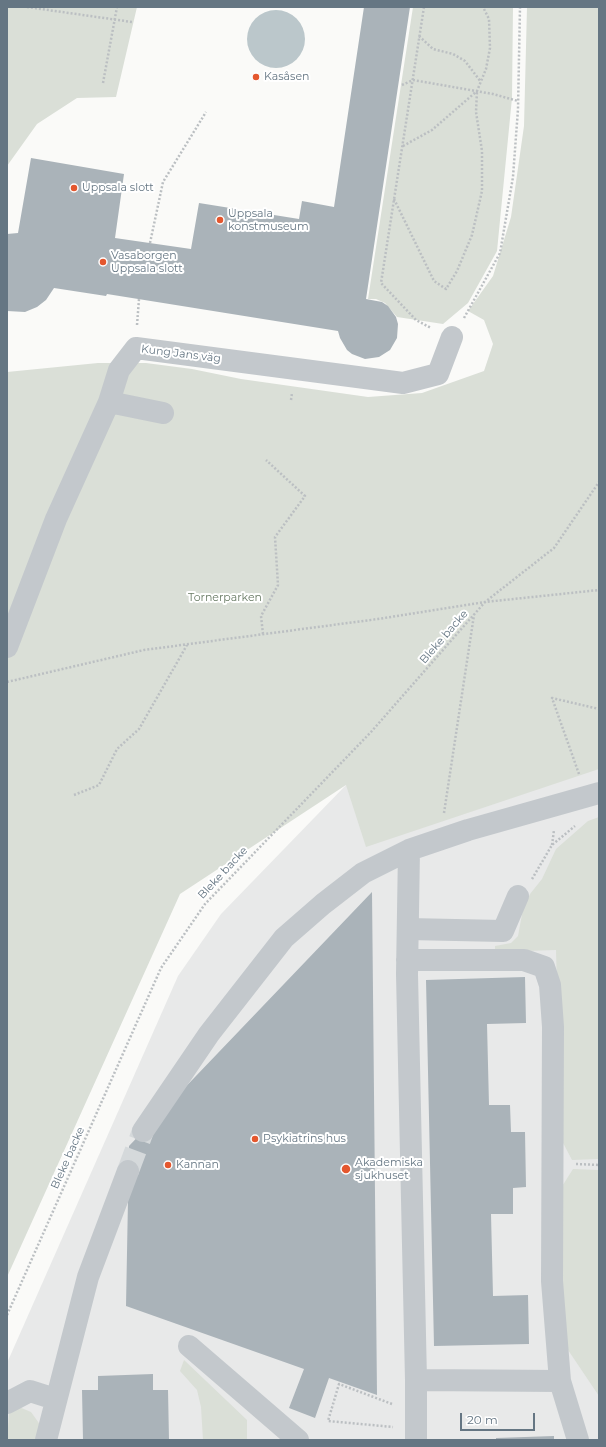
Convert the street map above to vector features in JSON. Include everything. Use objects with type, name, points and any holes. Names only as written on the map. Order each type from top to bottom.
[{"type":"street","name":"Kung Jans väg","points":[[7,647],[56,519],[109,402],[119,370],[136,348],[403,383],[438,374],[452,337]]},
{"type":"street","points":[[109,402],[163,413]]},
{"type":"street","points":[[143,1131],[209,1034],[284,938],[323,904],[363,873],[409,850],[468,830],[599,793]]},
{"type":"street","points":[[408,1434],[416,1380],[407,966],[409,850]]},
{"type":"street","points":[[408,929],[503,931],[524,889]]},
{"type":"street","points":[[407,966],[524,960],[544,967],[550,985],[553,1027],[552,1281],[560,1381],[578,1440]]},
{"type":"street","points":[[46,1440],[55,1399],[88,1277],[128,1171]]},
{"type":"street","points":[[189,1346],[298,1440]]},
{"type":"street","points":[[416,1380],[560,1381]]},
{"type":"street","points":[[7,1403],[30,1392],[55,1399]]},
{"type":"path","points":[[27,7],[132,22]]},
{"type":"path","points":[[103,83],[117,7]]},
{"type":"path","points":[[416,320],[381,283],[424,7]]},
{"type":"path","points":[[394,199],[434,281],[446,290],[457,271],[472,235],[482,191],[482,151],[476,112],[478,91],[490,48],[488,19],[483,7]]},
{"type":"path","points":[[452,337],[473,304],[500,253],[513,177],[518,101],[520,7]]},
{"type":"path","points":[[419,36],[433,49],[453,54],[465,61],[481,82]]},
{"type":"path","points":[[402,85],[413,80],[478,91],[518,101]]},
{"type":"path","points":[[402,146],[432,130],[478,91]]},
{"type":"path","points":[[150,243],[163,182],[206,112]]},
{"type":"path","points":[[263,634],[261,616],[278,585],[274,537],[305,496],[266,460]]},
{"type":"path","name":"Bleke backe","points":[[7,1315],[161,968],[205,904],[371,732],[485,602],[554,548],[599,482]]},
{"type":"path","points":[[7,682],[144,650],[378,619],[485,602],[599,590]]},
{"type":"path","points":[[443,821],[474,614]]},
{"type":"path","points":[[74,795],[99,785],[117,749],[139,729],[187,645]]},
{"type":"path","points":[[579,776],[552,698],[599,709]]},
{"type":"path","points":[[552,845],[554,824]]},
{"type":"path","points":[[524,889],[552,845],[576,825]]},
{"type":"path","points":[[399,1407],[339,1384],[328,1421],[408,1434]]},
{"type":"shaded area","points":[[276,10],[287,12],[300,23],[303,28],[305,39],[303,50],[292,63],[287,66],[276,68],[265,66],[252,55],[249,50],[247,39],[249,28],[260,15],[265,12]]},
{"type":"shaded area","name":"Akademiska sjukhuset","points":[[599,610],[599,1440],[7,1440],[7,1363],[178,976],[221,914],[346,785]]},
{"type":"green space","points":[[7,7],[137,7],[116,97],[77,98],[37,124],[7,166]]},
{"type":"green space","points":[[413,7],[513,7],[512,98],[497,251],[468,303],[443,324],[397,317],[385,303],[376,299],[368,299]]},
{"type":"green space","name":"Tornerparken","points":[[527,7],[599,7],[599,769],[366,847],[346,785],[180,894],[7,1277],[7,372],[98,363],[146,363],[192,369],[241,379],[368,397],[422,393],[484,371],[493,344],[484,320],[468,311],[493,276],[511,217],[524,126]]},
{"type":"green space","points":[[599,817],[599,1159],[572,1160],[561,1139],[556,950],[495,952],[495,946],[511,943],[518,936],[523,909],[530,894],[542,879],[556,849],[588,821]]},
{"type":"green space","points":[[573,1169],[599,1170],[599,1396],[564,1344],[561,1188]]},
{"type":"green space","points":[[184,1360],[247,1420],[247,1440],[203,1440],[201,1407],[197,1390],[180,1371]]},
{"type":"green space","points":[[19,1407],[31,1412],[41,1426],[37,1440],[7,1440],[9,1414]]},
{"type":"building","name":"Uppsala slott","points":[[364,7],[410,7],[366,299],[382,302],[388,306],[396,317],[398,324],[397,338],[390,350],[379,357],[365,359],[352,354],[347,350],[338,331],[107,294],[106,296],[54,288],[46,300],[37,307],[25,312],[7,311],[7,234],[18,233],[31,158],[124,174],[115,238],[191,249],[199,203],[299,219],[302,201],[334,207]]},
{"type":"building","name":"Psykiatrins hus","points":[[372,892],[377,1395],[329,1378],[315,1418],[289,1408],[304,1369],[126,1306],[129,1146]]},
{"type":"building","points":[[525,977],[526,1023],[487,1024],[489,1105],[510,1105],[511,1132],[525,1132],[526,1187],[513,1188],[513,1214],[491,1214],[493,1296],[528,1295],[529,1344],[434,1346],[426,980]]},
{"type":"building","points":[[153,1374],[153,1390],[168,1390],[169,1440],[83,1440],[82,1390],[98,1390],[98,1376]]},
{"type":"building","points":[[554,1436],[554,1440],[496,1440],[496,1438]]},
{"type":"tunnel","points":[[128,1171],[143,1131]]},
{"type":"place","name":"Kasåsen","points":[[256,77]]},
{"type":"place","name":"Uppsala slott","points":[[74,188]]},
{"type":"place","name":"Uppsala konstmuseum","points":[[220,220]]},
{"type":"place","name":"Vasaborgen Uppsala slott","points":[[103,262]]},
{"type":"place","name":"Psykiatrins hus","points":[[255,1139]]},
{"type":"place","name":"Kannan","points":[[168,1165]]},
{"type":"place","name":"Akademiska sjukhuset","points":[[346,1169]]}]
